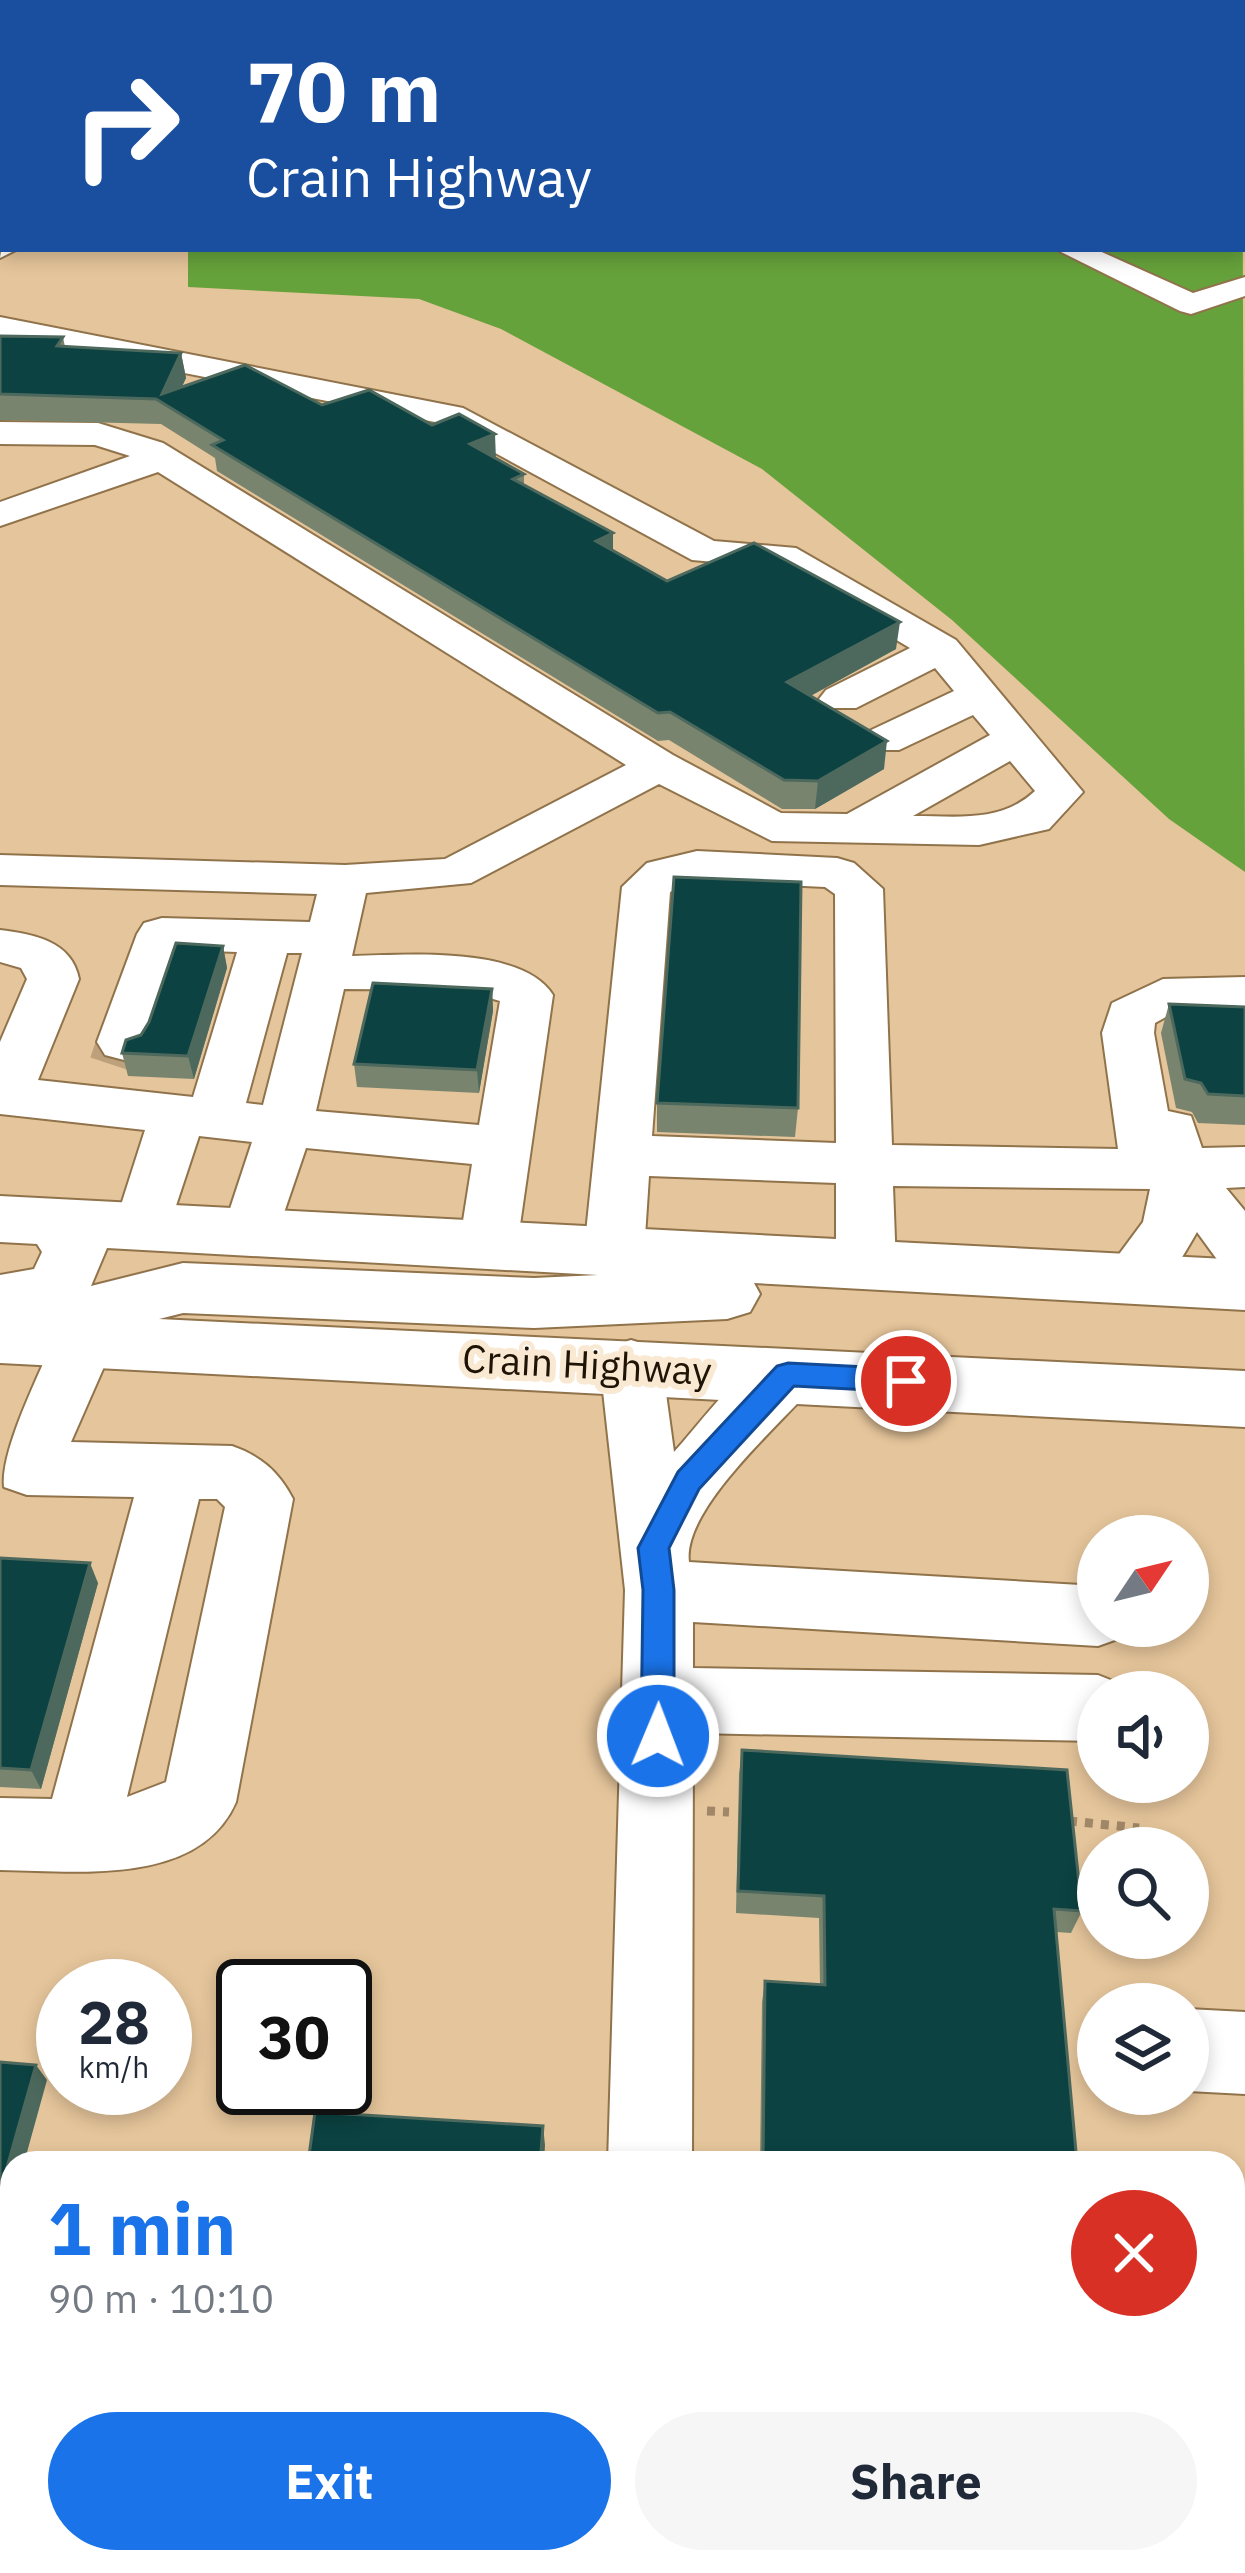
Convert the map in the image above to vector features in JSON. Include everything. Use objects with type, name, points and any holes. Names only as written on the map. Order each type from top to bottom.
[{"type":"main road","points":[[1233,0],[1245,0]]},
{"type":"main road","points":[[28,1221],[1245,1286]]},
{"type":"main road","points":[[0,1300],[21,1300],[58,1286],[76,1250],[28,1221]]},
{"type":"main road","points":[[82,1344],[88,1322],[110,1305],[183,1288],[534,1303],[612,1301],[794,1286],[853,1265]]},
{"type":"main road","name":"Crain Highway","points":[[0,1337],[631,1364],[1245,1399]]},
{"type":"street","points":[[1077,252],[1191,304],[1245,286]]},
{"type":"street","points":[[1107,266],[1151,252]]},
{"type":"street","points":[[0,327],[452,415],[706,552],[782,556],[940,649],[1060,792],[1032,819],[979,831],[772,827],[657,765],[161,458],[98,434],[0,433]]},
{"type":"street","points":[[0,515],[161,458]]},
{"type":"street","points":[[841,699],[940,649]]},
{"type":"street","points":[[883,741],[980,696]]},
{"type":"street","points":[[856,829],[1016,739]]},
{"type":"street","points":[[0,870],[345,880],[454,872],[620,791],[657,765]]},
{"type":"street","points":[[614,1252],[646,887],[664,873],[697,866],[837,874],[859,889],[863,1162],[853,1265]]},
{"type":"street","points":[[251,1233],[285,1127],[345,880]]},
{"type":"street","points":[[114,1071],[161,934],[266,937],[327,956],[518,985],[526,995],[488,1246]]},
{"type":"street","points":[[143,1227],[196,1114],[266,937]]},
{"type":"street","points":[[0,946],[27,948],[51,966],[53,979],[2,1095]]},
{"type":"street","points":[[1130,1280],[1175,1225],[1164,1166],[1157,1064],[1130,1040],[1130,1015],[1150,1000],[1245,994]]},
{"type":"street","points":[[2,1095],[114,1071],[196,1114],[504,1147]]},
{"type":"street","points":[[621,1155],[1040,1171],[1245,1167]]},
{"type":"street","points":[[1164,1166],[1245,1253]]},
{"type":"street","points":[[7,1478],[82,1344]]},
{"type":"street","points":[[631,1364],[656,1569],[650,2151]]},
{"type":"street","points":[[656,1569],[688,1481],[788,1374]]},
{"type":"street","points":[[81,1833],[173,1472]]},
{"type":"street","points":[[0,1834],[151,1832],[177,1822],[199,1802],[260,1499],[232,1473],[7,1478]]},
{"type":"street","points":[[656,1569],[1077,1614]]},
{"type":"street","points":[[658,1700],[1077,1708]]},
{"type":"street","points":[[1209,2051],[1245,2054]]},
{"type":"path","points":[[1069,1821],[1129,1827]]},
{"type":"green space","points":[[188,252],[1243,252],[1245,872],[1169,819],[952,620],[762,469],[501,329],[419,299],[188,287]]},
{"type":"building","points":[[0,336],[63,337],[57,346],[181,353],[162,394],[245,365],[322,405],[369,390],[432,425],[459,414],[495,434],[470,444],[524,474],[513,479],[613,533],[596,541],[667,581],[754,543],[900,622],[787,682],[887,741],[818,781],[784,780],[670,712],[658,713],[212,445],[223,440],[156,399],[0,394]]},
{"type":"building","points":[[674,877],[801,882],[798,1108],[657,1103]]},
{"type":"building","points":[[176,943],[223,946],[188,1056],[122,1053],[126,1040],[141,1035],[149,1022]]},
{"type":"building","points":[[373,983],[492,989],[477,1070],[354,1064]]},
{"type":"building","points":[[1169,1004],[1245,1007],[1245,1096],[1208,1094],[1201,1083],[1185,1079]]},
{"type":"building","points":[[0,1558],[90,1563],[31,1770],[0,1768]]},
{"type":"building","points":[[742,1750],[1067,1770],[1077,1911],[1054,1909],[1076,2151],[763,2151],[765,1981],[825,1985],[824,1896],[738,1891]]},
{"type":"building","points":[[0,2062],[36,2065],[12,2151],[0,2151]]},
{"type":"building","points":[[315,2115],[364,2115],[543,2126],[541,2151],[310,2151]]},
{"type":"tunnel","points":[[116,1066],[124,1042]]},
{"type":"route","points":[[658,1736],[659,1590],[653,1548],[688,1481],[788,1374],[906,1381]]}]
